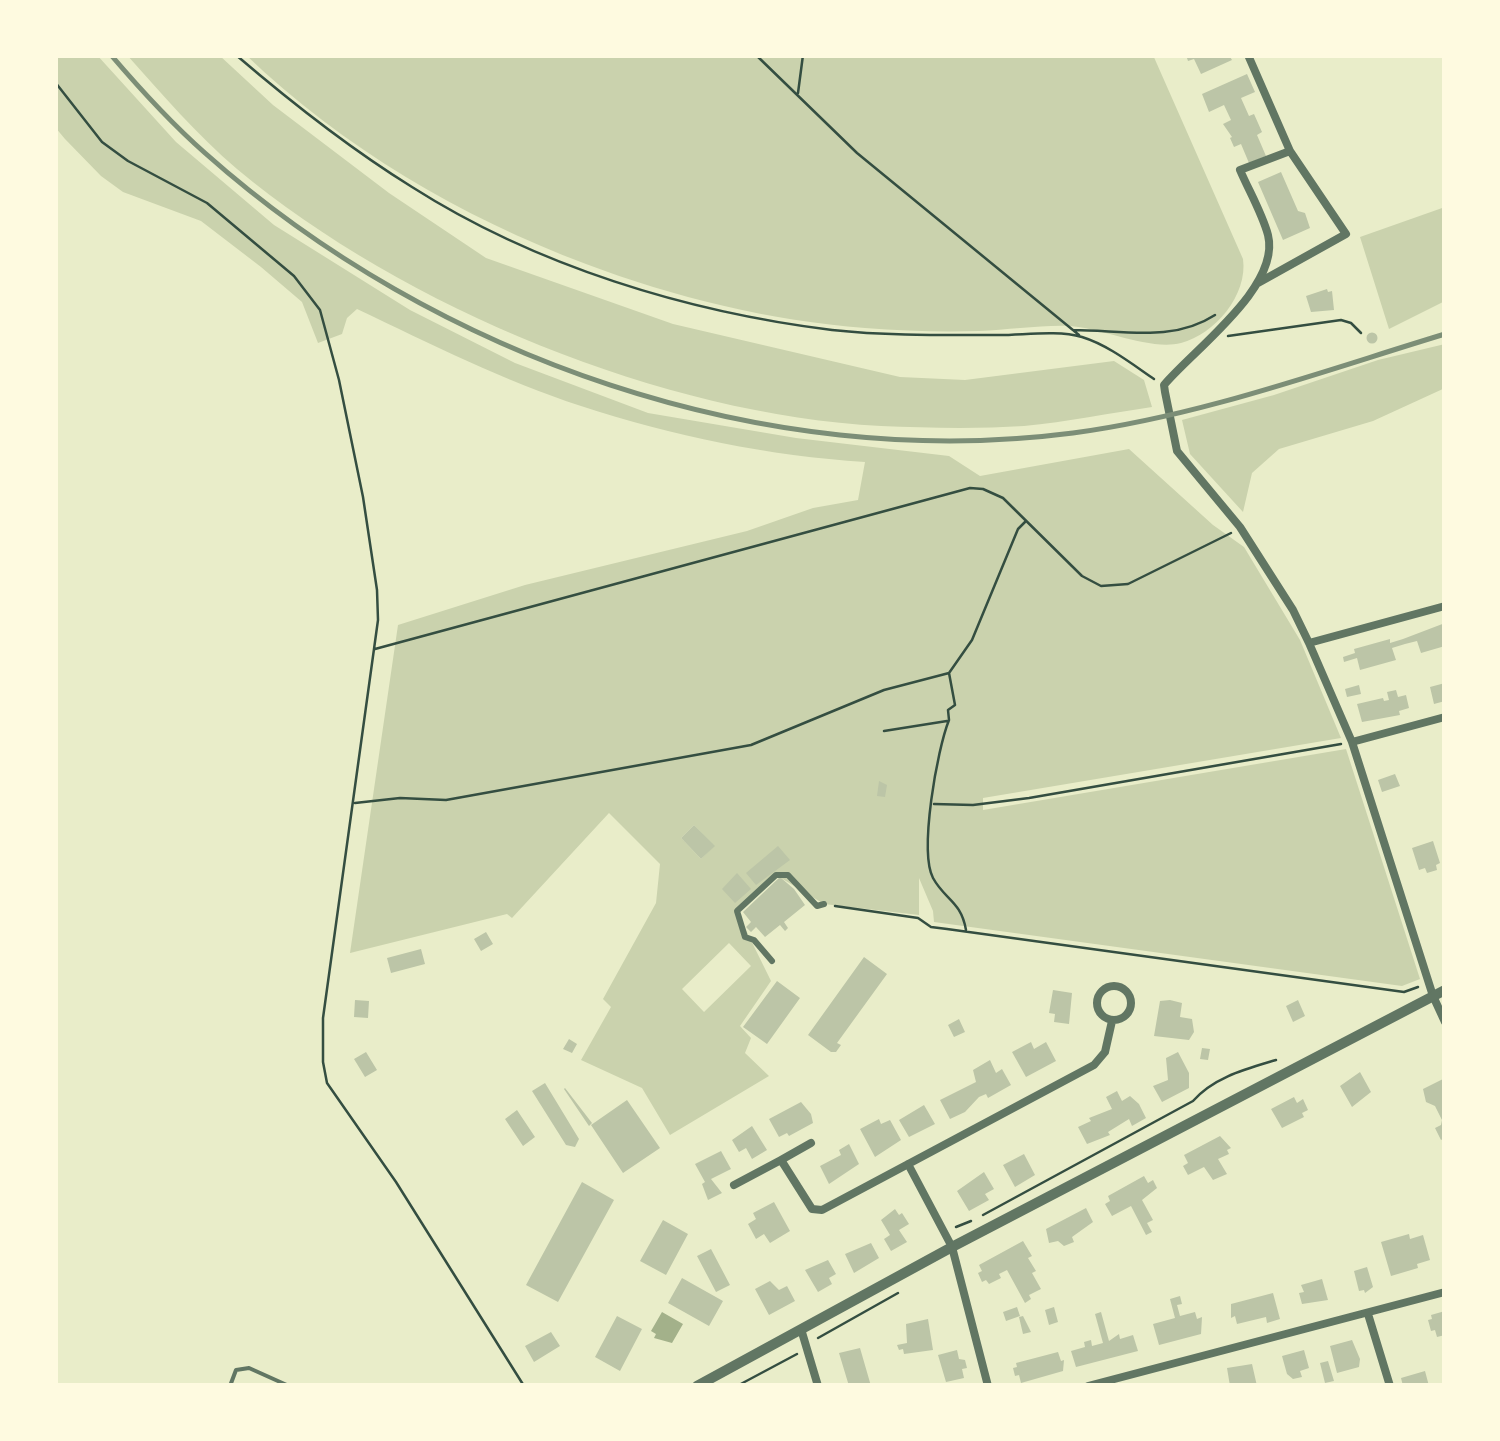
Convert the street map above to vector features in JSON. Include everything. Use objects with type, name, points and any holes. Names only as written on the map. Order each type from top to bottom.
[{"type":"street","points":[[1248,55],[1290,151],[1346,234],[1258,283]]},
{"type":"street","points":[[1290,151],[1240,170],[1269,238],[1258,283],[1234,317],[1164,389],[1174,441],[1185,464],[1217,496],[1240,527],[1309,643],[1352,742],[1432,996],[1445,1022]]},
{"type":"street","points":[[1309,643],[1445,606]]},
{"type":"street","points":[[1352,742],[1445,717]]},
{"type":"street","points":[[772,961],[754,940],[745,936],[737,911],[776,875],[788,874],[816,906],[824,904]]},
{"type":"street","points":[[1120,987],[1130,996],[1132,1005],[1125,1017],[1112,1021],[1100,1013],[1097,1000],[1106,988],[1120,987]]},
{"type":"street","points":[[697,1386],[952,1247],[1445,990]]},
{"type":"street","points":[[781,1160],[815,1211],[1094,1065],[1105,1052],[1112,1021]]},
{"type":"street","points":[[734,1185],[812,1143]]},
{"type":"street","points":[[908,1164],[952,1247],[988,1386]]},
{"type":"street","points":[[1088,1386],[1445,1292]]},
{"type":"street","points":[[1368,1314],[1390,1386]]},
{"type":"street","points":[[802,1330],[818,1386]]},
{"type":"lane","points":[[230,1386],[236,1370],[250,1368],[289,1386]]},
{"type":"path","points":[[236,55],[292,103],[414,189],[470,220],[583,270],[688,302],[804,326],[900,336],[1082,337]]},
{"type":"path","points":[[756,55],[856,154],[1082,337],[1123,358],[1164,389]]},
{"type":"path","points":[[797,96],[804,55]]},
{"type":"path","points":[[55,82],[102,142],[128,161],[207,203],[294,276],[320,310],[364,497],[377,590],[375,649],[322,1018],[322,1062],[327,1083],[396,1182],[524,1386]]},
{"type":"path","points":[[1073,330],[1172,334],[1190,329],[1225,308]]},
{"type":"path","points":[[1208,340],[1340,320],[1351,323],[1360,333]]},
{"type":"path","points":[[375,649],[970,488],[994,492],[1088,582],[1113,587],[1128,584],[1240,527]]},
{"type":"path","points":[[353,804],[400,798],[446,800],[738,748],[884,690],[949,672],[972,640],[1018,530],[1026,521]]},
{"type":"path","points":[[949,672],[954,705],[948,710],[934,775],[930,868],[940,887],[962,910],[966,932]]},
{"type":"path","points":[[884,731],[948,720]]},
{"type":"path","points":[[931,804],[972,805],[1029,798],[1352,742]]},
{"type":"path","points":[[824,904],[918,918],[931,927],[966,932],[1404,992],[1421,986]]},
{"type":"path","points":[[944,1233],[1193,1101],[1203,1089],[1220,1080],[1276,1060]]},
{"type":"path","points":[[816,1339],[911,1286]]},
{"type":"path","points":[[736,1386],[797,1354]]},
{"type":"shaded area","points":[[55,55],[97,55],[176,142],[274,225],[410,310],[515,363],[648,413],[796,438],[949,456],[980,476],[1129,449],[1213,525],[1244,547],[1300,640],[1341,738],[983,798],[983,810],[1346,749],[1420,979],[1402,986],[934,922],[919,878],[919,915],[824,904],[776,875],[737,912],[771,981],[740,1026],[751,1038],[745,1053],[769,1076],[670,1135],[642,1088],[581,1060],[611,1007],[603,999],[656,903],[660,864],[609,813],[512,918],[507,914],[350,953],[398,625],[525,585],[747,531],[813,508],[858,500],[865,462],[757,450],[615,417],[496,374],[357,309],[347,318],[342,334],[318,343],[302,302],[261,267],[201,221],[123,192],[101,176],[55,127]],"holes":[[[694,825],[714,846],[701,859],[681,838]],[[729,943],[751,966],[704,1012],[682,989]]]},
{"type":"shaded area","points":[[127,55],[219,55],[273,105],[389,193],[486,258],[673,324],[900,377],[965,380],[1114,361],[1144,380],[1152,407],[1024,426],[881,426],[798,418],[712,401],[626,376],[540,346],[457,308],[304,220],[222,156]]},
{"type":"shaded area","points":[[246,55],[1153,55],[1243,259],[1243,273],[1235,299],[1217,322],[1194,338],[1169,345],[1069,326],[894,330],[794,320],[723,306],[586,264],[449,202],[363,150],[283,89]]},
{"type":"shaded area","points":[[1445,207],[1445,301],[1389,329],[1360,237]]},
{"type":"shaded area","points":[[1445,344],[1445,388],[1373,421],[1279,449],[1252,473],[1243,512],[1190,454],[1182,420],[1274,395],[1378,360]]},
{"type":"shaded area","points":[[662,1312],[683,1324],[672,1343],[654,1338],[656,1334],[651,1331]]},
{"type":"building","points":[[1186,55],[1229,55],[1232,60],[1201,74],[1194,59],[1188,61]]},
{"type":"building","points":[[1247,74],[1255,92],[1241,98],[1262,132],[1257,135],[1266,156],[1249,163],[1241,144],[1234,147],[1223,124],[1231,120],[1224,105],[1209,112],[1202,94]]},
{"type":"building","points":[[1281,172],[1310,228],[1283,240],[1258,182]]},
{"type":"building","points":[[1332,291],[1334,310],[1311,312],[1306,296]]},
{"type":"building","points":[[1372,332],[1378,338],[1372,344],[1366,338]]},
{"type":"building","points":[[1445,623],[1445,646],[1421,653],[1417,641],[1405,644],[1392,648],[1396,660],[1360,670],[1357,658],[1344,662],[1343,657],[1355,653],[1354,649],[1390,639],[1390,643]]},
{"type":"building","points":[[1445,683],[1445,701],[1434,704],[1430,687]]},
{"type":"building","points":[[1359,685],[1361,694],[1347,697],[1345,689]]},
{"type":"building","points":[[1396,690],[1398,697],[1406,695],[1409,708],[1399,711],[1400,715],[1362,722],[1357,704],[1389,700],[1387,692]]},
{"type":"building","points":[[1395,774],[1400,786],[1382,792],[1378,780]]},
{"type":"building","points":[[879,781],[887,785],[885,797],[877,796]]},
{"type":"building","points":[[694,825],[715,846],[701,859],[681,838]]},
{"type":"building","points":[[1433,841],[1440,863],[1437,870],[1427,873],[1425,868],[1419,870],[1412,848]]},
{"type":"building","points":[[778,846],[790,860],[756,885],[746,873]]},
{"type":"building","points":[[737,873],[751,889],[735,903],[722,889]]},
{"type":"building","points":[[780,877],[805,905],[784,922],[788,928],[785,931],[780,925],[765,937],[756,927],[751,932],[746,927],[751,922],[743,912]]},
{"type":"building","points":[[486,932],[493,944],[481,951],[474,939]]},
{"type":"building","points":[[421,949],[425,964],[391,973],[387,958]]},
{"type":"building","points":[[864,957],[887,974],[837,1043],[841,1045],[836,1052],[831,1052],[808,1035]]},
{"type":"building","points":[[777,981],[800,998],[767,1044],[743,1027]]},
{"type":"building","points":[[1053,990],[1072,993],[1069,1024],[1054,1022],[1055,1014],[1049,1013]]},
{"type":"building","points":[[355,1000],[369,1001],[368,1018],[354,1017]]},
{"type":"building","points":[[1298,1000],[1305,1016],[1293,1022],[1286,1006]]},
{"type":"building","points":[[1160,1001],[1182,1003],[1180,1017],[1192,1019],[1194,1032],[1189,1040],[1154,1036]]},
{"type":"building","points":[[959,1019],[965,1032],[954,1037],[948,1025]]},
{"type":"building","points":[[569,1039],[577,1044],[572,1053],[563,1049]]},
{"type":"building","points":[[1031,1042],[1034,1049],[1046,1042],[1056,1061],[1026,1077],[1012,1052]]},
{"type":"building","points":[[1202,1048],[1210,1049],[1208,1060],[1200,1059]]},
{"type":"building","points":[[366,1052],[377,1070],[365,1077],[354,1059]]},
{"type":"building","points":[[1178,1052],[1189,1073],[1189,1088],[1162,1102],[1153,1086],[1168,1080],[1166,1058]]},
{"type":"building","points":[[990,1060],[996,1073],[1002,1069],[1011,1085],[988,1098],[986,1094],[979,1097],[965,1112],[950,1119],[940,1100],[976,1082],[973,1070]]},
{"type":"building","points":[[1360,1072],[1371,1092],[1352,1107],[1340,1086]]},
{"type":"building","points":[[1443,1079],[1445,1138],[1441,1140],[1435,1128],[1442,1120],[1435,1106],[1426,1102],[1423,1089]]},
{"type":"building","points":[[545,1083],[579,1139],[575,1147],[566,1145],[532,1091]]},
{"type":"building","points":[[564,1089],[592,1123],[589,1126]]},
{"type":"building","points":[[1117,1091],[1122,1101],[1130,1096],[1139,1104],[1146,1118],[1132,1126],[1129,1119],[1108,1132],[1110,1135],[1087,1144],[1078,1127],[1112,1109],[1106,1097]]},
{"type":"building","points":[[1294,1097],[1297,1103],[1303,1099],[1308,1110],[1302,1113],[1304,1117],[1282,1128],[1271,1109]]},
{"type":"building","points":[[627,1100],[660,1148],[623,1173],[591,1125]]},
{"type":"building","points":[[801,1102],[813,1123],[779,1137],[769,1119]]},
{"type":"building","points":[[924,1105],[935,1124],[909,1137],[899,1120]]},
{"type":"building","points":[[517,1110],[535,1137],[523,1146],[505,1119]]},
{"type":"building","points":[[879,1119],[881,1124],[890,1120],[901,1140],[875,1157],[860,1129]]},
{"type":"building","points":[[752,1126],[767,1150],[752,1159],[746,1148],[739,1152],[732,1140]]},
{"type":"building","points":[[1220,1136],[1231,1148],[1227,1150],[1229,1154],[1218,1159],[1227,1174],[1213,1180],[1204,1167],[1188,1175],[1183,1166],[1188,1163],[1184,1155]]},
{"type":"building","points":[[849,1144],[859,1164],[829,1184],[820,1166],[841,1155],[839,1150]]},
{"type":"building","points":[[721,1151],[731,1169],[711,1179],[722,1193],[708,1200],[702,1184],[705,1182],[695,1164]]},
{"type":"building","points":[[1024,1154],[1035,1175],[1015,1187],[1003,1165]]},
{"type":"building","points":[[984,1172],[994,1189],[985,1194],[989,1200],[969,1211],[957,1191]]},
{"type":"building","points":[[1144,1176],[1148,1183],[1153,1180],[1157,1188],[1142,1200],[1153,1220],[1147,1223],[1152,1232],[1146,1235],[1131,1206],[1112,1216],[1105,1204],[1110,1201],[1108,1196]]},
{"type":"building","points":[[582,1182],[614,1200],[558,1302],[526,1285]]},
{"type":"building","points":[[774,1202],[790,1231],[770,1243],[764,1234],[756,1239],[748,1224],[756,1219],[753,1213]]},
{"type":"building","points":[[1086,1208],[1093,1222],[1072,1237],[1074,1242],[1064,1246],[1058,1241],[1049,1243],[1046,1229]]},
{"type":"building","points":[[895,1209],[909,1224],[899,1230],[907,1242],[891,1251],[884,1239],[890,1235],[881,1220]]},
{"type":"building","points":[[663,1220],[688,1234],[666,1275],[640,1261]]},
{"type":"building","points":[[1409,1234],[1410,1239],[1423,1235],[1430,1260],[1391,1276],[1381,1242]]},
{"type":"building","points":[[1023,1241],[1032,1256],[1028,1258],[1036,1271],[1032,1273],[1041,1289],[1029,1295],[1031,1299],[1025,1303],[1007,1270],[989,1284],[986,1280],[982,1282],[978,1273],[982,1271],[979,1265]]},
{"type":"building","points":[[871,1243],[879,1258],[854,1273],[845,1254]]},
{"type":"building","points":[[711,1249],[730,1285],[716,1292],[697,1256]]},
{"type":"building","points":[[828,1260],[836,1274],[829,1278],[832,1284],[818,1292],[805,1270]]},
{"type":"building","points":[[1367,1267],[1373,1287],[1365,1293],[1359,1291],[1354,1271]]},
{"type":"building","points":[[682,1278],[723,1301],[709,1326],[668,1303]]},
{"type":"building","points":[[1322,1279],[1328,1300],[1302,1304],[1301,1285]]},
{"type":"building","points":[[770,1281],[779,1290],[787,1286],[795,1301],[769,1315],[755,1289]]},
{"type":"building","points":[[1273,1293],[1280,1319],[1267,1323],[1266,1317],[1237,1324],[1235,1316],[1231,1318],[1231,1304]]},
{"type":"building","points":[[1180,1296],[1180,1316],[1195,1312],[1197,1319],[1202,1317],[1201,1334],[1159,1345],[1153,1324],[1175,1318],[1170,1299]]},
{"type":"building","points":[[1017,1307],[1020,1316],[1006,1321],[1003,1312]]},
{"type":"building","points":[[1054,1307],[1058,1322],[1049,1325],[1045,1310]]},
{"type":"building","points":[[1445,1311],[1445,1335],[1437,1337],[1428,1320],[1431,1315]]},
{"type":"building","points":[[1101,1312],[1109,1341],[1119,1334],[1120,1339],[1133,1335],[1138,1351],[1076,1367],[1071,1351],[1085,1347],[1084,1342],[1091,1340],[1092,1346],[1103,1343],[1095,1314]]},
{"type":"building","points":[[617,1316],[642,1329],[620,1371],[595,1357]]},
{"type":"building","points":[[1023,1316],[1031,1332],[1023,1334],[1019,1317]]},
{"type":"building","points":[[928,1319],[933,1350],[904,1354],[903,1349],[899,1350],[897,1345],[907,1343],[906,1324]]},
{"type":"building","points":[[551,1332],[560,1346],[534,1362],[525,1346]]},
{"type":"building","points":[[1352,1340],[1359,1367],[1337,1373],[1330,1346]]},
{"type":"building","points":[[860,1348],[871,1386],[849,1386],[839,1353]]},
{"type":"building","points":[[957,1350],[967,1368],[962,1369],[964,1378],[946,1382],[938,1355]]},
{"type":"building","points":[[1304,1350],[1309,1368],[1300,1371],[1302,1377],[1293,1379],[1287,1374],[1282,1356]]},
{"type":"building","points":[[1058,1352],[1064,1360],[1063,1371],[1021,1383],[1019,1375],[1015,1376],[1016,1363]]},
{"type":"building","points":[[1328,1361],[1334,1381],[1325,1383],[1320,1363]]},
{"type":"building","points":[[1252,1364],[1257,1386],[1230,1386],[1227,1368]]},
{"type":"building","points":[[1425,1371],[1429,1386],[1403,1386],[1401,1378]]},
{"type":"railway","points":[[111,55],[205,153],[296,226],[394,289],[500,342],[610,385],[724,416],[840,435],[957,441],[1073,433],[1214,404],[1445,334]]}]
